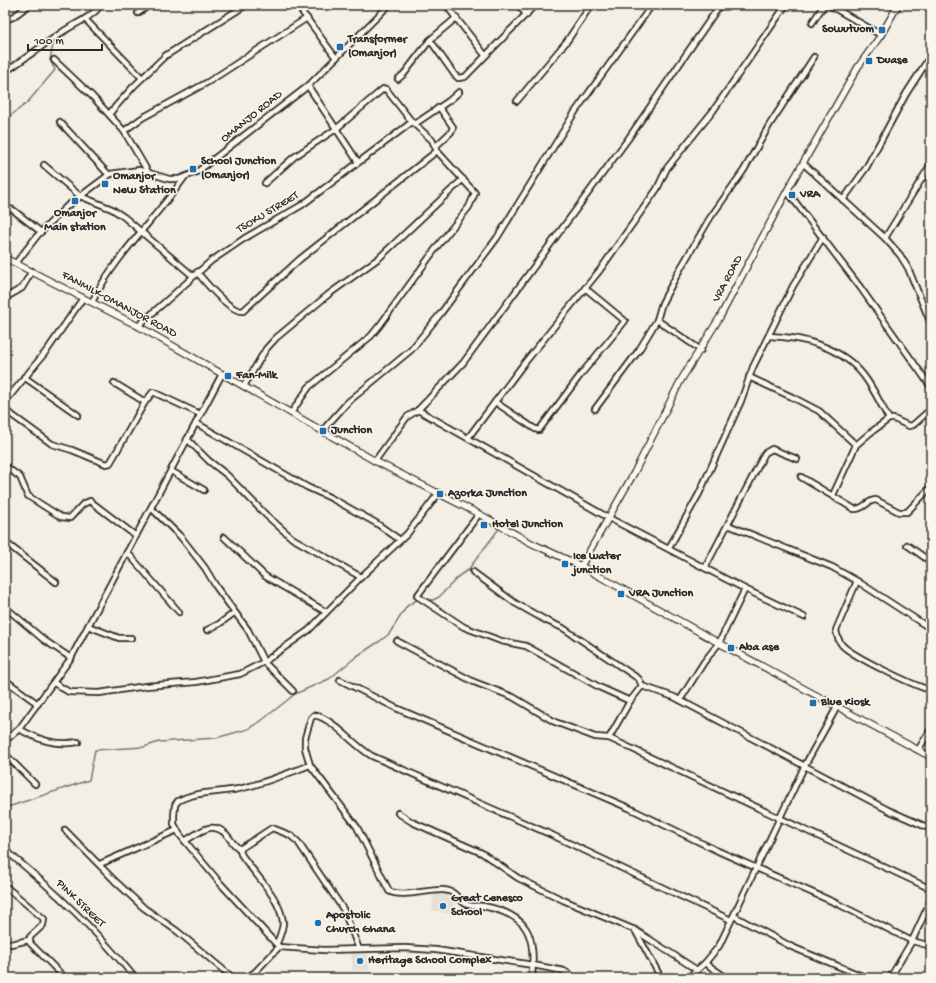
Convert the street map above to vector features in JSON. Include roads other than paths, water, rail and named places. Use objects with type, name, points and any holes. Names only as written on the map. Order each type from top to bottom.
[{"type":"street","points":[[5,20],[29,5]]},
{"type":"street","points":[[5,72],[85,19],[101,5]]},
{"type":"street","points":[[138,13],[150,5]]},
{"type":"street","points":[[108,114],[165,56],[246,5]]},
{"type":"street","points":[[297,5],[336,58]]},
{"type":"street","name":"OMANJO ROAD","points":[[184,178],[197,172],[218,157],[308,86],[389,5]]},
{"type":"street","points":[[446,5],[485,54]]},
{"type":"street","points":[[518,5],[526,16]]},
{"type":"street","points":[[430,40],[458,78],[465,77],[485,54],[495,48],[535,5]]},
{"type":"street","points":[[517,101],[567,41],[591,5]]},
{"type":"street","points":[[322,431],[348,402],[411,350],[441,313],[497,238],[575,112],[652,5]]},
{"type":"street","points":[[375,461],[407,417],[418,410],[463,363],[628,139],[720,5]]},
{"type":"street","points":[[468,438],[600,270],[657,189],[667,168],[713,111],[786,5]]},
{"type":"street","points":[[812,23],[824,5]]},
{"type":"street","points":[[829,5],[881,35]]},
{"type":"street","name":"VRA ROAD","points":[[581,566],[609,518],[664,410],[701,350],[739,283],[788,191],[858,67],[881,35],[898,5]]},
{"type":"street","points":[[124,131],[142,118],[208,82],[307,18]]},
{"type":"street","points":[[398,78],[404,74],[430,40],[456,18]]},
{"type":"street","points":[[85,19],[142,78]]},
{"type":"street","points":[[843,200],[866,168],[906,94],[931,55]]},
{"type":"street","points":[[595,409],[639,350],[657,320],[662,302],[703,230],[744,170],[770,124],[814,57]]},
{"type":"street","points":[[54,60],[124,131],[148,172]]},
{"type":"street","points":[[308,86],[358,162]]},
{"type":"street","points":[[265,183],[294,157],[336,130],[383,90],[389,91],[414,123],[426,133],[436,149],[475,194],[469,207],[439,244],[371,336],[309,387],[291,413]]},
{"type":"street","name":"TSOKU STREET","points":[[138,326],[195,274],[245,238],[302,205],[358,162],[459,92]]},
{"type":"street","points":[[44,166],[80,196],[112,208],[195,274],[224,301],[236,309],[243,311],[300,259],[436,149],[451,132],[452,127],[439,107]]},
{"type":"street","points":[[60,122],[109,175]]},
{"type":"street","points":[[804,164],[885,238],[908,268],[931,324]]},
{"type":"street","points":[[885,238],[929,172],[931,164]]},
{"type":"street","points":[[16,263],[41,232],[66,207],[109,175],[129,170],[148,172],[170,179],[184,178]]},
{"type":"street","points":[[92,302],[106,276],[141,232],[167,203],[184,178]]},
{"type":"street","points":[[244,386],[258,360],[276,338],[329,294],[379,258],[463,179]]},
{"type":"street","points":[[788,191],[823,237],[931,388]]},
{"type":"street","points":[[5,207],[13,210],[41,232]]},
{"type":"street","points":[[669,548],[699,494],[741,401],[749,377],[768,336],[793,286],[823,237]]},
{"type":"street","name":"FANMILK-OMANJOR ROAD","points":[[5,258],[138,326],[375,461],[480,514],[532,544],[581,566],[719,643],[931,757]]},
{"type":"street","points":[[5,298],[22,288],[32,271]]},
{"type":"street","points":[[495,402],[535,429],[539,430],[547,421],[582,373],[625,321],[585,288]]},
{"type":"street","points":[[5,402],[48,349],[83,298]]},
{"type":"street","points":[[657,320],[701,350]]},
{"type":"street","points":[[768,336],[787,337],[811,342],[844,357],[855,365],[865,377],[889,418],[898,420],[909,426],[913,425],[931,409]]},
{"type":"street","points":[[5,741],[19,729],[71,658],[222,374]]},
{"type":"street","points":[[24,377],[78,415]]},
{"type":"street","points":[[749,377],[792,396],[819,411],[856,445]]},
{"type":"street","points":[[114,383],[145,402]]},
{"type":"street","points":[[5,410],[52,444],[72,450],[106,464],[113,458],[151,394],[155,392],[200,414]]},
{"type":"street","points":[[418,410],[609,518],[745,589],[804,617]]},
{"type":"street","points":[[833,495],[856,445],[889,418]]},
{"type":"street","points":[[196,423],[307,487],[331,498],[376,523],[400,540]]},
{"type":"street","points":[[188,440],[288,534],[297,541],[361,577]]},
{"type":"street","points":[[705,568],[765,453],[772,449],[797,459]]},
{"type":"street","points":[[5,466],[20,476],[28,496],[61,517],[70,518],[83,504],[90,502],[136,536]]},
{"type":"street","points":[[171,471],[204,490]]},
{"type":"street","points":[[801,477],[854,509],[862,508],[873,500],[876,500],[902,512],[910,509],[931,487]]},
{"type":"street","points":[[54,683],[70,692],[98,693],[146,686],[196,682],[240,674],[264,662],[304,634],[416,524],[438,494]]},
{"type":"street","points":[[151,508],[181,537],[205,568],[234,613],[248,630],[264,662],[293,691]]},
{"type":"street","points":[[480,514],[417,596],[464,627],[501,641],[526,646],[630,702]]},
{"type":"street","points":[[728,525],[817,560],[857,581],[931,629]]},
{"type":"street","points":[[224,537],[265,576],[326,612]]},
{"type":"street","points":[[5,542],[56,582]]},
{"type":"street","points":[[907,545],[931,562]]},
{"type":"street","points":[[127,552],[179,612]]},
{"type":"street","points":[[473,572],[524,609],[563,628],[634,675],[642,682],[642,686]]},
{"type":"street","points":[[857,581],[836,630],[837,638],[842,644],[867,661],[931,690]]},
{"type":"street","points":[[680,700],[704,662],[719,643],[745,589]]},
{"type":"street","points":[[5,607],[44,640],[71,658]]},
{"type":"street","points":[[207,630],[234,613]]},
{"type":"street","points":[[88,626],[119,638],[132,638]]},
{"type":"street","points":[[397,641],[474,682],[513,698],[556,722],[595,737],[609,738],[931,889]]},
{"type":"street","points":[[5,680],[38,704]]},
{"type":"street","points":[[340,680],[396,708],[583,788],[755,868],[838,904],[912,941],[931,946]]},
{"type":"street","points":[[609,738],[630,702],[642,686]]},
{"type":"street","points":[[642,686],[680,700],[888,810],[931,829]]},
{"type":"street","points":[[688,978],[704,963],[718,946],[733,918],[779,817],[805,765],[837,707]]},
{"type":"street","points":[[532,978],[534,952],[530,934],[524,924],[515,917],[482,906],[467,905],[451,891],[434,890],[397,893],[389,891],[357,827],[310,765],[305,748],[305,738],[311,718],[319,716],[359,748],[372,756],[552,835],[733,918],[792,947],[867,978]]},
{"type":"street","points":[[19,729],[52,744],[78,742]]},
{"type":"street","points":[[918,750],[931,729]]},
{"type":"street","points":[[5,754],[35,784]]},
{"type":"street","points":[[310,765],[250,786],[227,791],[195,794],[183,798],[178,802],[174,809],[174,824],[185,841],[249,916],[278,945],[324,950],[436,950],[534,965],[564,972],[575,978]]},
{"type":"street","points":[[398,813],[412,822],[482,853],[518,878],[550,894],[635,930],[697,970]]},
{"type":"street","points":[[185,841],[204,828],[216,827],[227,835],[236,847],[240,849],[241,854],[272,897],[281,914],[283,924],[278,945],[255,972],[246,978]]},
{"type":"street","points":[[240,849],[272,828],[290,835],[298,842],[344,908],[359,949]]},
{"type":"street","points":[[65,830],[100,864],[114,881],[144,908],[177,931],[233,978]]},
{"type":"street","points":[[100,864],[177,830]]},
{"type":"street","name":"PINK STREET","points":[[5,850],[41,880],[74,912],[101,939],[135,978]]},
{"type":"street","points":[[5,886],[44,919],[44,925],[29,940],[11,944],[5,942]]},
{"type":"street","points":[[890,978],[912,941],[931,900]]},
{"type":"street","points":[[635,930],[661,978]]},
{"type":"street","points":[[29,940],[32,946],[65,978]]},
{"type":"street","points":[[704,963],[727,978]]},
{"type":"waterway","points":[[5,120],[27,103],[55,70],[50,60],[53,45],[76,26]]},
{"type":"waterway","points":[[427,599],[433,600],[439,597],[460,575],[468,570],[498,530]]},
{"type":"waterway","points":[[5,808],[89,780],[95,750],[144,747],[159,742],[216,738],[248,729],[261,721],[295,694],[329,679],[357,656],[380,641],[389,634],[407,606],[418,599]]},
{"type":"place","name":"Sowutuom","points":[[882,30]]},
{"type":"place","name":"Transformer (Omanjor)","points":[[340,47]]},
{"type":"place","name":"Duase","points":[[869,61]]},
{"type":"place","name":"School Junction (Omanjor)","points":[[193,169]]},
{"type":"place","name":"Omanjor New Station","points":[[105,184]]},
{"type":"place","name":"VRA","points":[[792,195]]},
{"type":"place","name":"Omanjor Main station","points":[[75,201]]},
{"type":"place","name":"Fan-Milk","points":[[228,376]]},
{"type":"place","name":"Junction","points":[[323,431]]},
{"type":"place","name":"Azorka Junction","points":[[440,494]]},
{"type":"place","name":"Hotel Junction","points":[[484,525]]},
{"type":"place","name":"Ice water junction","points":[[565,564]]},
{"type":"place","name":"VRA Junction","points":[[621,594]]},
{"type":"place","name":"Aba ase","points":[[731,648]]},
{"type":"place","name":"Blue Kiosk","points":[[813,703]]},
{"type":"place","name":"Great Cenesco School","points":[[443,906]]},
{"type":"place","name":"Apostolic Church Ghana","points":[[318,923]]},
{"type":"place","name":"Heritage School Complex","points":[[360,961]]}]
